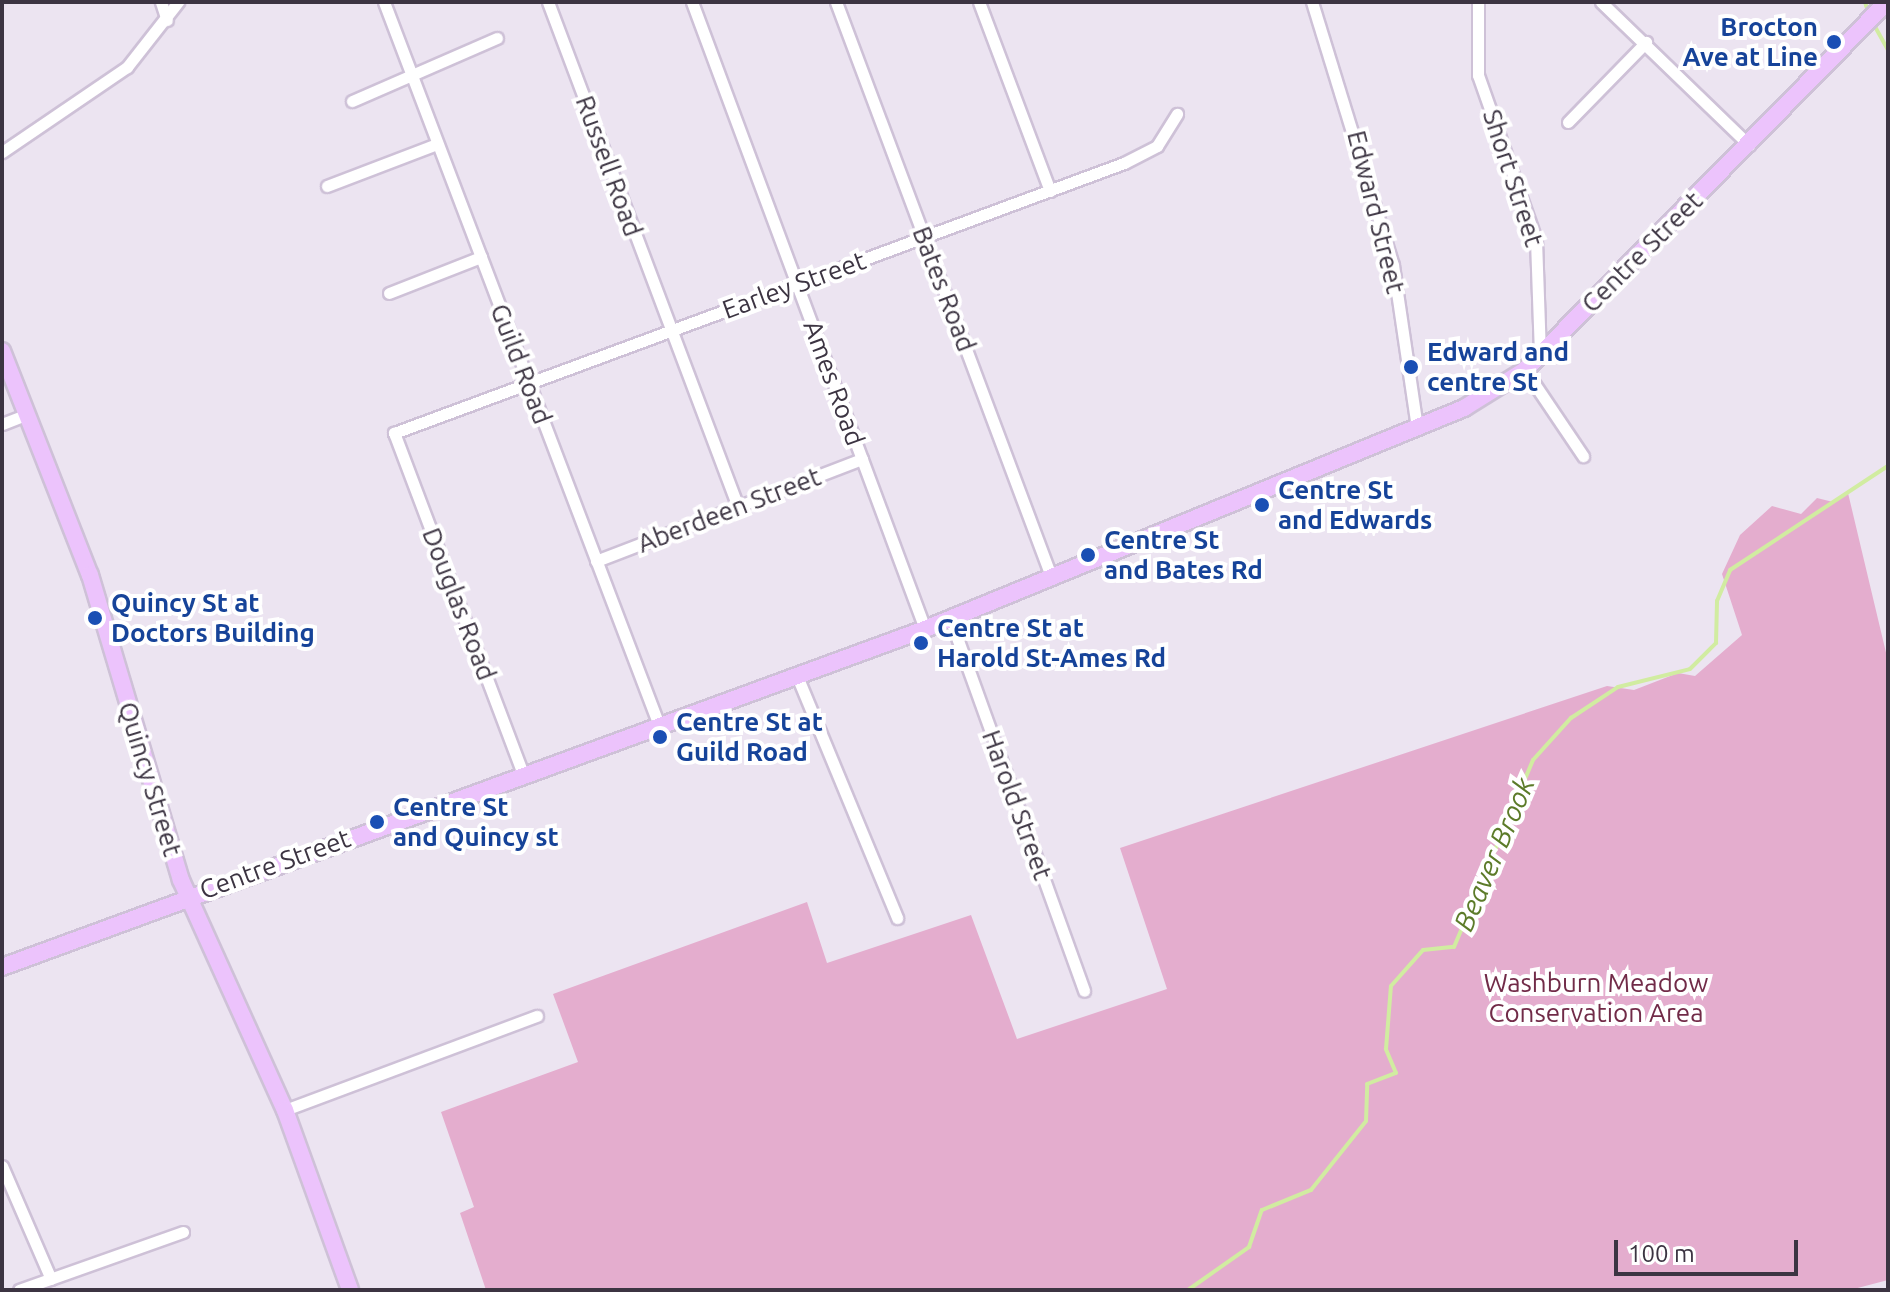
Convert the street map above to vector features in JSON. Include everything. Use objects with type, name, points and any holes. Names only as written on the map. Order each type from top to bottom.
[{"type":"main road","name":"Centre Street","points":[[2,967],[925,629],[1417,427],[1525,370],[1873,16]]},
{"type":"main road","name":"Quincy Street","points":[[2,351],[90,575],[187,897],[285,1110],[350,1290]]},
{"type":"street","points":[[161,2],[167,20]]},
{"type":"street","points":[[2,152],[127,67],[167,20],[178,2]]},
{"type":"street","name":"Guild Road","points":[[384,2],[659,725]]},
{"type":"street","name":"Russell Road","points":[[548,2],[738,507]]},
{"type":"street","name":"Ames Road","points":[[692,2],[925,629]]},
{"type":"street","name":"Bates Road","points":[[836,2],[1051,576]]},
{"type":"street","points":[[979,2],[1050,191]]},
{"type":"street","name":"Edward Street","points":[[1312,2],[1393,265],[1417,427]]},
{"type":"street","name":"Short Street","points":[[1478,2],[1478,75],[1536,240],[1540,355]]},
{"type":"street","points":[[1601,2],[1646,42],[1749,145]]},
{"type":"street","points":[[352,101],[413,80],[497,38]]},
{"type":"street","points":[[1568,122],[1646,42]]},
{"type":"street","name":"Earley Street","points":[[394,433],[1050,191],[1157,146],[1177,114]]},
{"type":"street","points":[[327,186],[437,144]]},
{"type":"street","points":[[389,293],[481,257]]},
{"type":"street","points":[[1525,370],[1583,456]]},
{"type":"street","points":[[2,424],[28,414]]},
{"type":"street","name":"Douglas Road","points":[[394,433],[523,774]]},
{"type":"street","name":"Aberdeen Street","points":[[596,561],[862,459]]},
{"type":"street","name":"Harold Street","points":[[950,618],[1084,991]]},
{"type":"street","points":[[797,676],[897,918]]},
{"type":"street","points":[[285,1110],[537,1016]]},
{"type":"street","points":[[2,1166],[51,1279]]},
{"type":"street","points":[[19,1290],[183,1232]]},
{"type":"green space","name":"Washburn Meadow Conservation Area","points":[[1848,493],[1888,661],[1888,1280],[1850,1290],[486,1290],[460,1213],[474,1207],[441,1112],[578,1062],[553,994],[807,902],[827,963],[971,915],[1017,1039],[1167,989],[1120,848],[1607,686],[1634,690],[1678,673],[1695,676],[1742,635],[1722,574],[1740,535],[1772,506],[1801,514],[1817,498],[1833,502]]},
{"type":"waterway","name":"Beaver Brook","points":[[1865,2],[1869,15]]},
{"type":"waterway","name":"Beaver Brook","points":[[1873,23],[1888,50]]},
{"type":"waterway","name":"Beaver Brook","points":[[1188,1290],[1249,1247],[1262,1210],[1311,1190],[1366,1121],[1367,1084],[1396,1073],[1386,1049],[1391,986],[1423,950],[1454,947],[1533,760],[1571,718],[1618,687],[1690,669],[1716,643],[1717,601],[1730,570],[1888,466]]},
{"type":"place","name":"Brocton Ave at Line","points":[[1834,42]]},
{"type":"place","name":"Edward and centre St","points":[[1411,367]]},
{"type":"place","name":"Centre St and Edwards","points":[[1262,505]]},
{"type":"place","name":"Centre St and Bates Rd","points":[[1088,555]]},
{"type":"place","name":"Quincy St at Doctors Building","points":[[95,618]]},
{"type":"place","name":"Centre St at Harold St-Ames Rd","points":[[921,643]]},
{"type":"place","name":"Centre St at Guild Road","points":[[660,737]]},
{"type":"place","name":"Centre St and Quincy st","points":[[377,822]]}]
